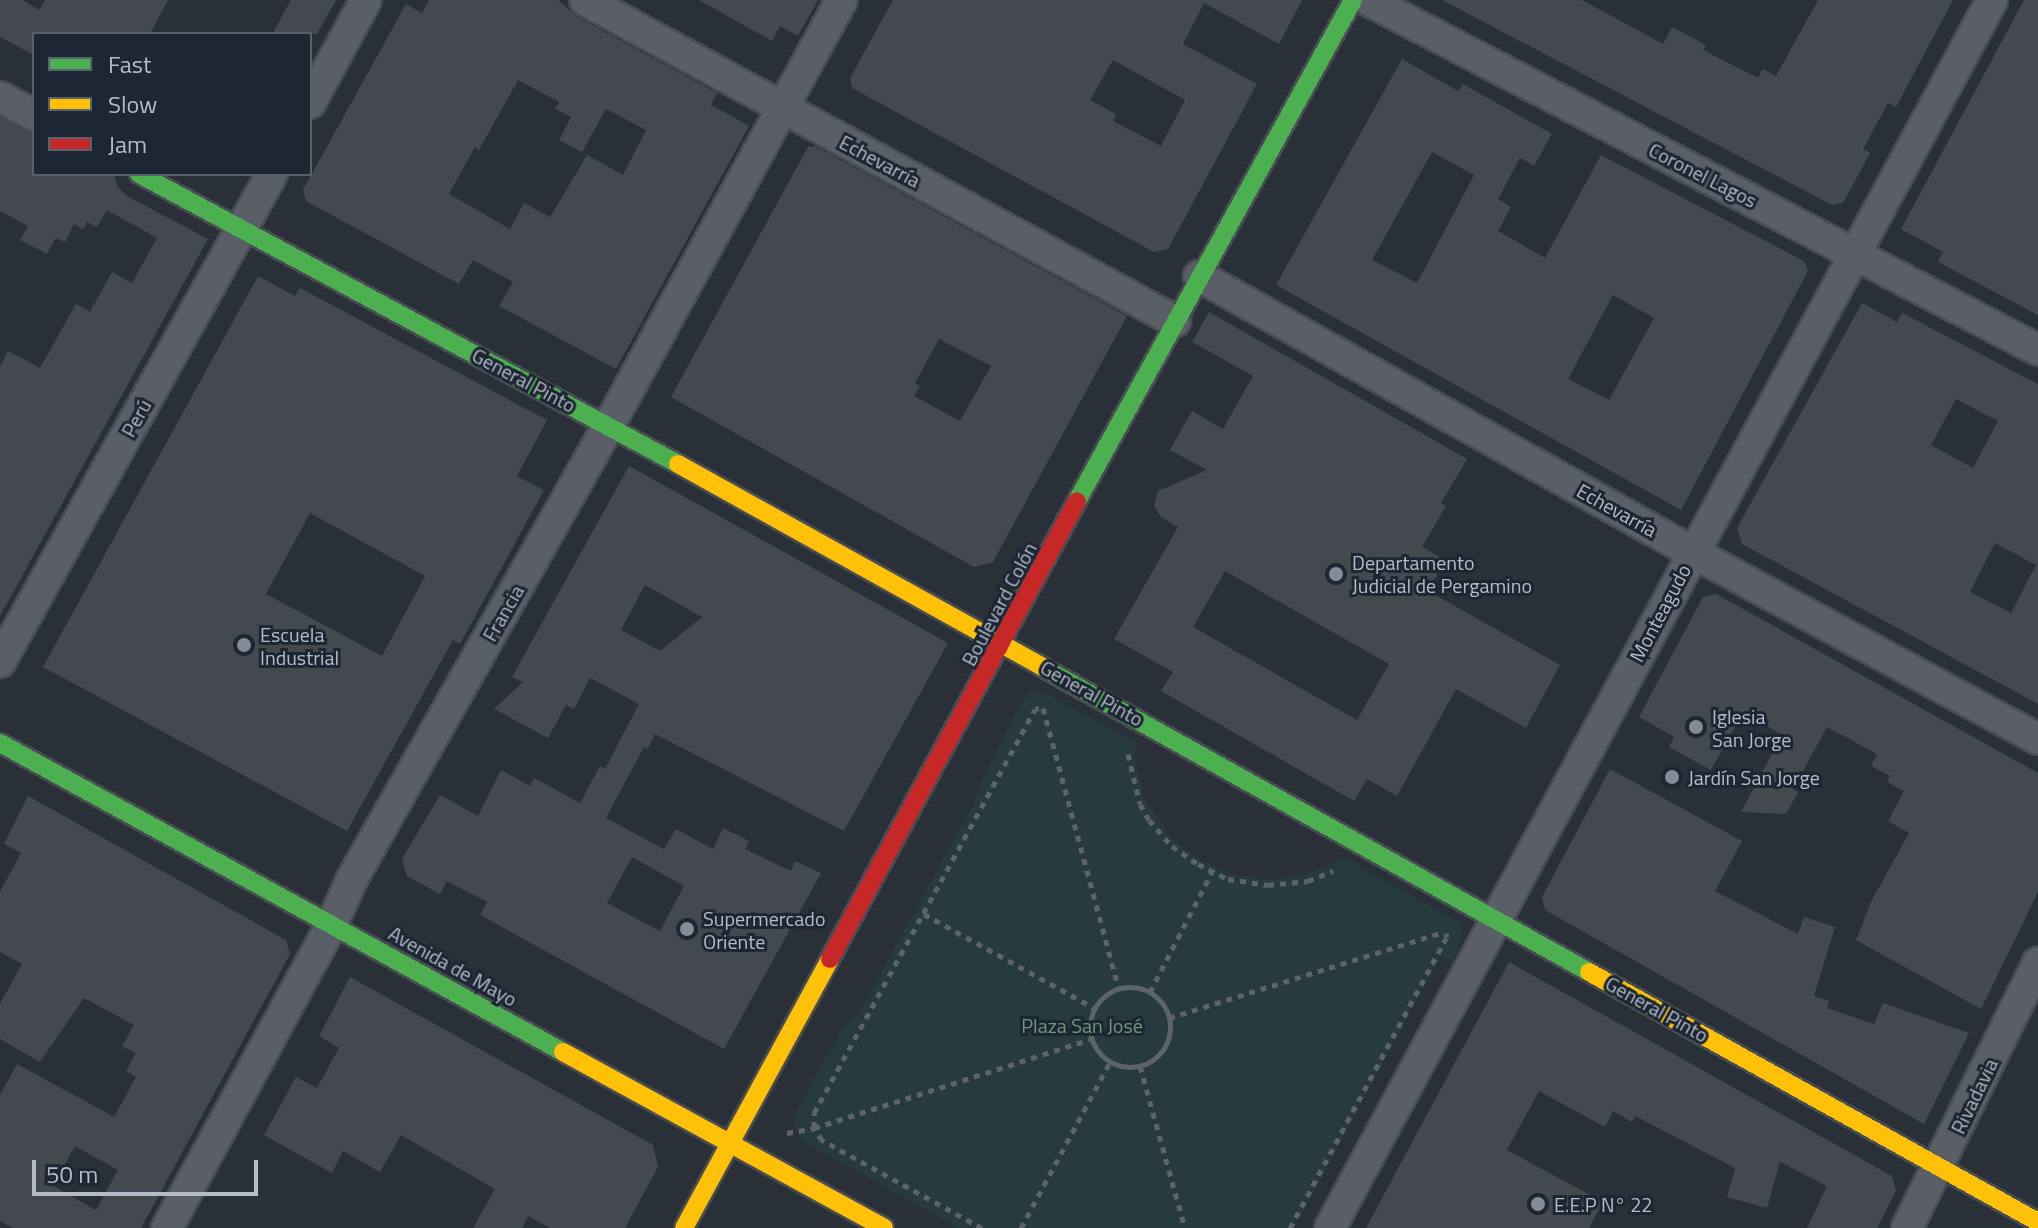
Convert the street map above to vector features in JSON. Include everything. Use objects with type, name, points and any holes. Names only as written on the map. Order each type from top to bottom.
[{"type":"main road","name":"Boulevard Colón","points":[[684,1228],[1199,276],[1353,0]]},
{"type":"main road","name":"General Pinto","points":[[143,176],[609,425],[2038,1222]]},
{"type":"main road","name":"Avenida de Mayo","points":[[0,743],[884,1228]]},
{"type":"street","points":[[312,99],[366,0]]},
{"type":"street","name":"Echevarría","points":[[585,0],[1175,321]]},
{"type":"street","name":"Francia","points":[[167,1228],[332,924],[352,879],[609,425],[842,0]]},
{"type":"street","name":"Coronel Lagos","points":[[1368,0],[2038,350]]},
{"type":"street","name":"Monteagudo","points":[[1330,1228],[1992,0]]},
{"type":"street","points":[[0,97],[32,114]]},
{"type":"street","name":"Perú","points":[[0,662],[271,176]]},
{"type":"street","name":"Echevarría","points":[[1199,276],[1692,552],[2038,739]]},
{"type":"street","name":"Rivadavia","points":[[1907,1228],[2038,963]]},
{"type":"path","points":[[1035,694],[1046,706],[1119,989]]},
{"type":"path","points":[[982,1228],[822,1140],[814,1128],[814,1113],[1035,709],[1046,706]]},
{"type":"path","points":[[1127,747],[1135,787],[1149,820],[1183,856],[1228,879],[1268,885],[1308,881],[1345,869]]},
{"type":"path","points":[[1150,992],[1213,870]]},
{"type":"path","points":[[924,913],[1094,1008]]},
{"type":"path","points":[[1444,924],[1449,930]]},
{"type":"path","points":[[1169,1018],[1449,930]]},
{"type":"path","points":[[1290,1228],[1449,930]]},
{"type":"path","points":[[1119,989],[1150,992],[1169,1018],[1164,1049],[1140,1066],[1110,1062],[1092,1039],[1094,1008],[1119,989]]},
{"type":"path","points":[[730,1143],[814,1128],[1092,1039]]},
{"type":"path","points":[[1021,1228],[1110,1062]]},
{"type":"path","points":[[1140,1066],[1185,1228]]},
{"type":"green space","name":"Plaza San José","points":[[1039,690],[1137,742],[1134,756],[1145,799],[1170,836],[1200,860],[1233,874],[1268,880],[1305,875],[1344,857],[1460,923],[1462,934],[1458,950],[1452,961],[1441,955],[1294,1228],[958,1228],[802,1141],[794,1127],[795,1114],[839,1033],[859,1013],[976,799],[982,779],[1019,707],[1030,693]]},
{"type":"building","points":[[0,0],[23,0],[39,10],[45,0],[168,0],[151,32],[32,32],[32,54],[0,37]]},
{"type":"building","points":[[291,0],[336,0],[317,34],[273,32]]},
{"type":"building","points":[[429,0],[558,0],[576,16],[717,93],[711,105],[749,126],[616,369],[499,306],[513,282],[473,260],[459,284],[306,201],[303,190],[406,4],[422,13]],"holes":[[[518,80],[559,102],[555,109],[571,117],[559,140],[582,152],[606,109],[646,130],[623,175],[587,155],[550,217],[524,203],[510,229],[449,194],[475,147],[479,150]]]},
{"type":"building","points":[[699,0],[818,0],[798,36],[780,26],[772,41]]},
{"type":"building","points":[[893,0],[1302,0],[1279,44],[1204,3],[1183,44],[1257,84],[1168,249],[1154,252],[852,88],[850,78]],"holes":[[[1113,60],[1185,100],[1161,146],[1113,121],[1116,114],[1090,100]]]},
{"type":"building","points":[[1442,0],[1582,0],[1663,44],[1672,27],[1706,45],[1703,50],[1758,78],[1763,69],[1776,76],[1818,0],[1953,0],[1896,107],[1888,103],[1863,149],[1870,153],[1843,203],[1832,205]]},
{"type":"building","points":[[2024,0],[2038,0],[2038,315],[1938,262],[1943,252],[1901,229]]},
{"type":"building","points":[[1402,59],[1458,91],[1463,84],[1552,134],[1534,166],[1520,158],[1498,199],[1511,207],[1498,231],[1545,258],[1601,155],[1804,261],[1808,271],[1681,510],[1276,285]],"holes":[[[1432,152],[1474,175],[1417,283],[1372,260]],[[1613,295],[1654,318],[1609,400],[1568,379]]]},
{"type":"building","points":[[0,117],[32,132],[32,176],[114,176],[117,186],[127,196],[208,239],[0,616],[0,367],[8,351],[40,368],[76,304],[90,312],[112,272],[132,283],[157,238],[107,210],[97,227],[87,222],[83,229],[74,224],[65,242],[56,238],[47,254],[20,240],[28,226],[0,211]]},
{"type":"building","points":[[815,146],[1127,316],[993,562],[974,567],[671,397],[808,147]],"holes":[[[939,339],[991,366],[960,421],[914,396],[920,386],[915,383]]]},
{"type":"building","points":[[258,276],[295,296],[300,288],[547,420],[517,476],[544,490],[460,644],[453,640],[347,831],[43,667]],"holes":[[[310,513],[425,576],[382,656],[266,594]]]},
{"type":"building","points":[[1862,303],[1897,322],[1902,313],[2038,384],[2038,704],[1742,544],[1737,528]],"holes":[[[1956,399],[1998,421],[1973,468],[1931,445]],[[1995,543],[2036,565],[2011,613],[1970,592]]]},
{"type":"building","points":[[1209,312],[1467,459],[1441,503],[1446,506],[1422,547],[1445,560],[1428,591],[1560,665],[1526,728],[1456,689],[1397,796],[1367,779],[1354,801],[1161,691],[1173,672],[1114,639],[1178,527],[1161,517],[1154,506],[1158,491],[1207,470],[1170,450],[1192,411],[1223,429],[1253,376],[1192,342]],"holes":[[[1225,571],[1389,664],[1357,720],[1193,627]]]},
{"type":"building","points":[[629,466],[948,643],[844,831],[655,734],[648,749],[644,747],[606,818],[664,849],[676,829],[713,849],[723,828],[749,841],[745,849],[791,871],[795,861],[821,873],[724,1049],[480,915],[487,902],[447,881],[440,894],[407,876],[402,859],[440,795],[478,816],[501,770],[530,786],[534,778],[580,803],[600,766],[605,769],[639,704],[590,678],[574,709],[566,705],[548,738],[494,709],[523,682],[512,677]],"holes":[[[645,585],[702,617],[660,651],[621,630]],[[632,857],[684,886],[660,931],[607,903]]]},
{"type":"building","points":[[1716,594],[2038,773],[2038,892],[1981,1009],[1856,940],[1872,900],[1909,833],[1888,821],[1904,791],[1887,782],[1890,776],[1871,766],[1877,754],[1827,727],[1793,789],[1798,792],[1786,814],[1741,812],[1782,735],[1743,712],[1711,770],[1669,747],[1674,737],[1639,717],[1703,597]]},
{"type":"building","points":[[1610,769],[1742,841],[1715,891],[1798,934],[1804,917],[1835,927],[1814,996],[1829,1001],[1827,1008],[1874,1024],[1883,1003],[1969,1033],[1924,1124],[1545,910],[1542,897]]},
{"type":"building","points":[[28,796],[286,940],[290,954],[141,1228],[13,1228],[0,1221],[0,1095],[17,1064],[114,1117],[136,1077],[126,1071],[136,1053],[122,1046],[134,1025],[84,998],[40,1062],[0,1039],[0,1004],[22,964],[0,952],[0,892],[21,853],[4,844]],"holes":[[[75,1146],[118,1170],[96,1210],[53,1186]]]},
{"type":"building","points":[[1509,962],[1892,1176],[1896,1191],[1877,1228],[1807,1228],[1827,1186],[1780,1162],[1767,1208],[1727,1197],[1735,1168],[1635,1116],[1632,1122],[1613,1111],[1605,1127],[1539,1091],[1507,1150],[1603,1202],[1589,1228],[1366,1228]]},
{"type":"building","points":[[350,977],[653,1145],[658,1167],[625,1228],[550,1228],[528,1216],[522,1228],[473,1228],[495,1189],[401,1135],[380,1172],[343,1151],[332,1173],[264,1135],[296,1077],[317,1088],[339,1048],[319,1036]]},
{"type":"traffic: fast","points":[[1077,501],[1353,0]]},
{"type":"traffic: fast","points":[[143,176],[678,464]]},
{"type":"traffic: fast","points":[[1042,667],[1589,972]]},
{"type":"traffic: fast","points":[[0,743],[563,1052]]},
{"type":"traffic: slow","points":[[678,464],[1042,667]]},
{"type":"traffic: slow","points":[[684,1228],[830,959]]},
{"type":"traffic: slow","points":[[1589,972],[2038,1222]]},
{"type":"traffic: slow","points":[[563,1052],[884,1228]]},
{"type":"traffic: jam","points":[[830,959],[1077,501]]},
{"type":"place","name":"Departamento Judicial de Pergamino","points":[[1336,574]]},
{"type":"place","name":"Escuela Industrial","points":[[244,645]]},
{"type":"place","name":"Iglesia San Jorge","points":[[1696,727]]},
{"type":"place","name":"Jardín San Jorge","points":[[1672,777]]},
{"type":"place","name":"Supermercado Oriente","points":[[687,929]]},
{"type":"place","name":"E.E.P N° 22","points":[[1538,1204]]}]
